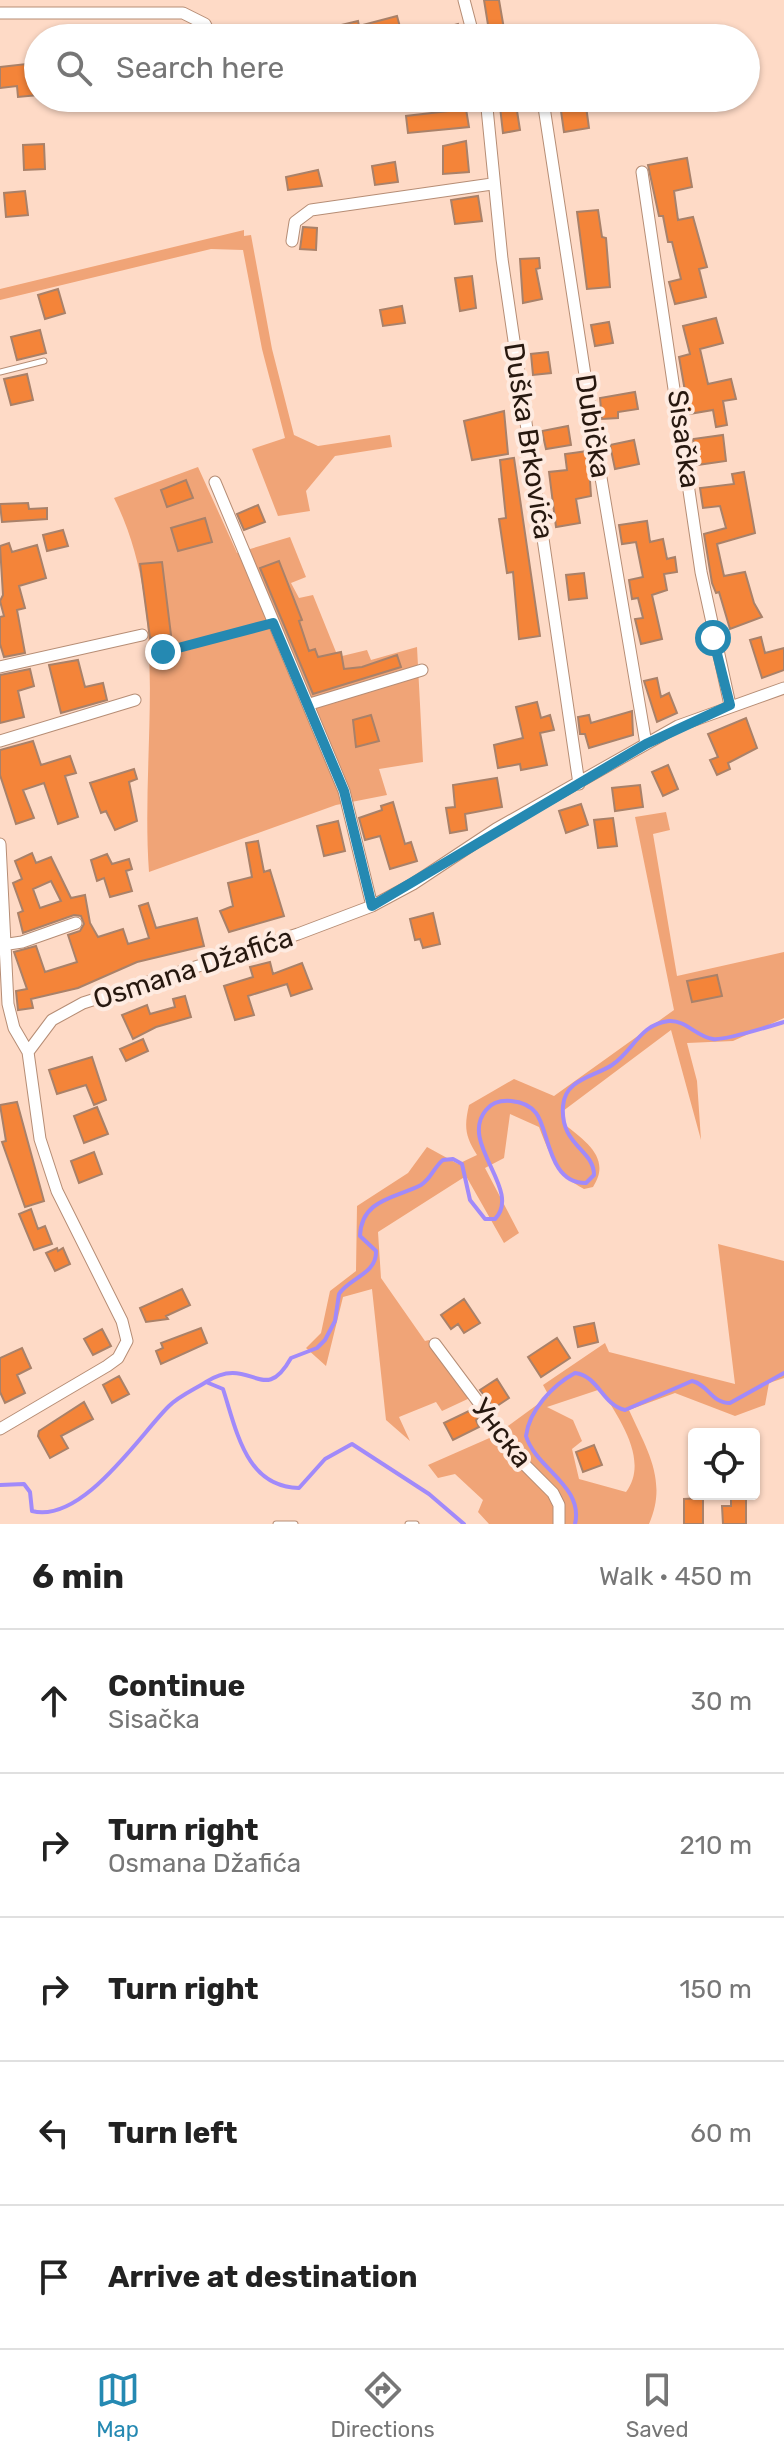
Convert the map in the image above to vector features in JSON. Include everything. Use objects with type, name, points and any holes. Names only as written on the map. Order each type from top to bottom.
[{"type":"street","points":[[464,0],[470,24]]},
{"type":"street","points":[[0,13],[183,13],[205,24]]},
{"type":"street","name":"Duška Brkovića","points":[[487,112],[492,184],[579,784]]},
{"type":"street","name":"Dubička","points":[[545,112],[598,460],[646,744]]},
{"type":"street","name":"Sisačka","points":[[642,172],[701,572],[730,705]]},
{"type":"street","points":[[292,241],[295,222],[311,210],[492,184]]},
{"type":"street","points":[[215,482],[344,791],[372,906]]},
{"type":"street","points":[[0,667],[142,635]]},
{"type":"street","points":[[310,704],[422,670]]},
{"type":"street","name":"Osmana Džafića","points":[[28,1052],[52,1020],[83,1003],[298,934],[372,906],[413,884],[496,829],[646,744],[730,705],[784,688]]},
{"type":"street","points":[[0,741],[135,700]]},
{"type":"street","points":[[0,844],[2,945],[8,1004],[14,1028],[28,1052],[40,1139],[57,1191],[122,1321],[127,1341],[118,1358],[107,1366],[0,1429]]},
{"type":"street","points":[[2,945],[22,942],[76,923]]},
{"type":"street","name":"Унска","points":[[435,1344],[488,1415],[502,1442],[553,1493],[559,1505],[559,1524]]},
{"type":"lane","points":[[0,372],[44,361]]},
{"type":"lane","points":[[163,652],[273,623]]},
{"type":"lane","points":[[276,1524],[295,1524]]},
{"type":"lane","points":[[408,1524],[416,1524]]},
{"type":"shaded area","points":[[244,230],[244,236],[251,235],[272,349],[294,435],[318,446],[390,435],[392,447],[335,456],[306,491],[310,511],[278,516],[252,449],[285,438],[262,349],[243,250],[211,249],[0,300],[0,289]]},
{"type":"shaded area","points":[[198,467],[237,553],[290,537],[306,577],[291,583],[299,598],[313,595],[338,657],[367,650],[371,660],[417,647],[423,762],[379,769],[387,795],[336,805],[149,872],[148,635],[143,588],[132,542],[114,498]]},
{"type":"shaded area","points":[[666,812],[670,830],[653,834],[677,976],[784,952],[784,1018],[733,1041],[687,1043],[697,1081],[701,1140],[671,1030],[563,1111],[564,1124],[594,1151],[598,1159],[598,1177],[593,1187],[584,1189],[567,1177],[551,1155],[539,1127],[510,1114],[504,1158],[485,1168],[519,1233],[504,1243],[466,1176],[378,1232],[381,1278],[425,1341],[429,1340],[472,1397],[442,1411],[436,1402],[399,1417],[410,1441],[386,1420],[372,1289],[343,1297],[326,1366],[306,1348],[321,1333],[330,1291],[356,1271],[357,1206],[408,1173],[427,1147],[458,1164],[477,1155],[467,1131],[469,1105],[514,1079],[554,1096],[674,1010],[635,817]]},
{"type":"shaded area","points":[[718,1244],[784,1261],[784,1378],[769,1383],[765,1405],[735,1416],[675,1393],[629,1410],[648,1452],[656,1480],[654,1508],[649,1524],[563,1524],[561,1506],[549,1481],[510,1444],[501,1431],[549,1396],[543,1385],[605,1343],[609,1352],[735,1384]],"holes":[[[601,1389],[623,1425],[633,1453],[633,1480],[626,1492],[579,1479],[572,1449],[582,1441],[573,1420],[547,1407]]]},
{"type":"shaded area","points":[[494,1436],[543,1486],[550,1498],[555,1524],[489,1524],[478,1512],[483,1500],[455,1474],[438,1478],[428,1465]]},
{"type":"building","points":[[484,0],[499,0],[503,24],[488,24]]},
{"type":"building","points":[[397,16],[399,24],[367,24]]},
{"type":"building","points":[[24,64],[24,96],[18,97],[17,86],[0,88],[0,67]]},
{"type":"building","points":[[466,112],[469,127],[408,133],[406,116]]},
{"type":"building","points":[[501,112],[517,112],[520,130],[503,133]]},
{"type":"building","points":[[561,112],[587,112],[589,128],[564,132]]},
{"type":"building","points":[[466,141],[469,172],[443,174],[443,146]]},
{"type":"building","points":[[44,144],[45,169],[24,170],[23,145]]},
{"type":"building","points":[[687,158],[692,187],[674,191],[678,220],[693,217],[707,267],[699,269],[706,297],[675,304],[669,282],[681,279],[663,216],[659,216],[648,165]]},
{"type":"building","points":[[395,162],[398,182],[375,185],[372,166]]},
{"type":"building","points":[[318,170],[322,186],[288,190],[286,177]]},
{"type":"building","points":[[25,191],[28,215],[6,217],[4,193]]},
{"type":"building","points":[[478,196],[482,221],[455,224],[451,200]]},
{"type":"building","points":[[598,210],[602,237],[606,238],[610,287],[587,289],[577,212]]},
{"type":"building","points":[[303,227],[317,228],[316,250],[300,249]]},
{"type":"building","points":[[539,258],[540,268],[536,269],[542,299],[523,303],[520,259]]},
{"type":"building","points":[[472,276],[476,308],[460,311],[455,278]]},
{"type":"building","points":[[58,289],[65,313],[45,319],[38,295]]},
{"type":"building","points":[[402,306],[405,323],[383,326],[380,310]]},
{"type":"building","points":[[716,318],[723,343],[700,349],[708,384],[731,379],[736,399],[723,401],[727,425],[716,427],[713,410],[689,414],[679,357],[690,354],[683,326]]},
{"type":"building","points":[[609,322],[613,343],[595,346],[591,325]]},
{"type":"building","points":[[40,330],[46,353],[17,360],[11,337]]},
{"type":"building","points":[[548,352],[551,373],[533,375],[531,354]]},
{"type":"building","points":[[27,374],[33,400],[11,405],[4,379]]},
{"type":"building","points":[[635,392],[638,409],[618,412],[618,418],[602,419],[600,398]]},
{"type":"building","points":[[504,411],[508,454],[472,460],[464,421]]},
{"type":"building","points":[[568,426],[571,445],[546,449],[542,431]]},
{"type":"building","points":[[723,435],[726,461],[697,465],[693,439]]},
{"type":"building","points":[[634,440],[639,464],[615,469],[610,445]]},
{"type":"building","points":[[588,451],[591,496],[576,499],[580,523],[556,527],[549,472],[567,470],[565,454]]},
{"type":"building","points":[[514,458],[540,636],[519,639],[513,572],[507,573],[499,519],[506,518],[500,460]]},
{"type":"building","points":[[744,472],[755,533],[717,544],[724,576],[745,572],[754,603],[762,617],[730,629],[719,592],[716,593],[712,583],[704,534],[726,528],[720,506],[703,508],[700,488],[734,484],[732,474]]},
{"type":"building","points":[[186,480],[193,498],[167,507],[161,490]]},
{"type":"building","points":[[28,503],[29,509],[47,508],[47,519],[2,522],[0,504]]},
{"type":"building","points":[[258,505],[265,522],[244,530],[237,514]]},
{"type":"building","points":[[205,518],[212,542],[178,551],[171,528]]},
{"type":"building","points":[[647,521],[650,542],[663,539],[667,559],[675,557],[677,572],[664,574],[667,590],[652,595],[662,639],[641,644],[635,619],[643,618],[638,598],[632,599],[629,580],[643,577],[636,542],[622,544],[619,525]]},
{"type":"building","points":[[63,530],[68,546],[47,551],[43,535]]},
{"type":"building","points":[[9,543],[12,552],[37,545],[46,578],[19,586],[25,608],[17,610],[25,653],[4,657],[0,644],[0,617],[4,616],[0,601],[3,595],[0,546]]},
{"type":"building","points":[[279,561],[302,620],[299,621],[309,651],[315,649],[318,657],[341,652],[344,669],[362,667],[397,655],[401,667],[313,694],[260,568]]},
{"type":"building","points":[[162,562],[171,635],[150,638],[140,564]]},
{"type":"building","points":[[584,573],[587,598],[569,600],[566,575]]},
{"type":"building","points":[[761,637],[765,653],[784,648],[784,670],[762,678],[750,640]]},
{"type":"building","points":[[78,660],[85,687],[103,683],[107,700],[61,713],[49,665]]},
{"type":"building","points":[[30,669],[34,686],[18,691],[24,717],[0,723],[0,675]]},
{"type":"building","points":[[657,678],[661,697],[669,693],[677,713],[657,722],[644,681]]},
{"type":"building","points":[[537,702],[541,718],[550,715],[554,730],[540,733],[547,765],[521,770],[520,764],[498,768],[494,745],[523,738],[516,707]]},
{"type":"building","points":[[632,711],[633,735],[589,748],[585,734],[580,734],[578,717],[589,715],[591,723]]},
{"type":"building","points":[[371,715],[379,741],[356,747],[353,720]]},
{"type":"building","points":[[746,718],[757,748],[728,763],[730,769],[717,775],[710,760],[718,757],[708,734]]},
{"type":"building","points":[[33,741],[41,765],[70,756],[76,773],[65,776],[78,817],[58,824],[44,783],[23,790],[34,818],[16,824],[0,775],[0,750]]},
{"type":"building","points":[[668,765],[678,789],[663,796],[652,772]]},
{"type":"building","points":[[134,769],[137,779],[129,782],[137,821],[115,830],[106,811],[101,813],[90,783]]},
{"type":"building","points":[[497,778],[502,807],[465,814],[467,830],[450,833],[446,808],[455,807],[453,785]]},
{"type":"building","points":[[640,785],[643,807],[615,811],[612,788]]},
{"type":"building","points":[[393,802],[405,844],[411,842],[417,861],[390,869],[380,836],[365,840],[359,818],[382,810],[381,806]]},
{"type":"building","points":[[581,804],[588,825],[566,833],[559,811]]},
{"type":"building","points":[[613,818],[617,846],[598,848],[594,820]]},
{"type":"building","points":[[338,821],[345,851],[324,856],[317,826]]},
{"type":"building","points":[[258,841],[264,872],[270,870],[284,916],[229,932],[220,911],[233,906],[228,883],[252,877],[246,843]]},
{"type":"building","points":[[32,853],[36,863],[51,857],[71,898],[85,895],[90,923],[98,937],[123,929],[128,944],[149,938],[139,906],[148,903],[156,928],[197,918],[204,946],[137,962],[78,988],[31,999],[33,1008],[18,1010],[16,991],[27,989],[14,952],[36,946],[45,972],[77,962],[68,935],[80,931],[84,924],[81,916],[74,915],[23,933],[18,913],[23,911],[13,883],[22,879],[15,861]],"holes":[[[51,881],[61,901],[40,908],[33,889]]]},
{"type":"building","points":[[107,854],[112,864],[129,859],[132,869],[126,871],[132,891],[110,897],[104,878],[97,881],[91,860]]},
{"type":"building","points":[[433,913],[440,944],[423,948],[420,939],[415,940],[410,919]]},
{"type":"building","points":[[270,962],[273,974],[302,963],[312,989],[291,996],[287,984],[248,996],[254,1015],[235,1020],[224,986],[253,977],[250,967]]},
{"type":"building","points":[[717,975],[722,996],[692,1002],[687,981]]},
{"type":"building","points":[[185,996],[191,1017],[156,1027],[133,1039],[122,1015],[147,1005],[150,1014],[175,1007],[173,999]]},
{"type":"building","points":[[143,1039],[148,1051],[126,1061],[120,1049]]},
{"type":"building","points":[[92,1057],[106,1100],[94,1105],[86,1085],[57,1094],[49,1070]]},
{"type":"building","points":[[17,1102],[44,1201],[25,1207],[2,1142],[6,1141],[0,1105]]},
{"type":"building","points":[[97,1107],[108,1134],[84,1143],[74,1116]]},
{"type":"building","points":[[94,1152],[102,1174],[79,1183],[71,1161]]},
{"type":"building","points":[[31,1209],[38,1229],[45,1226],[52,1244],[34,1250],[19,1214]]},
{"type":"building","points":[[57,1248],[58,1251],[63,1248],[70,1264],[55,1271],[46,1253]]},
{"type":"building","points":[[182,1289],[190,1305],[166,1316],[168,1319],[146,1322],[140,1308]]},
{"type":"building","points":[[464,1299],[480,1323],[464,1333],[458,1324],[451,1329],[441,1315]]},
{"type":"building","points":[[594,1323],[598,1342],[578,1347],[574,1327]]},
{"type":"building","points":[[201,1328],[207,1343],[161,1364],[156,1351],[163,1348],[161,1343]]},
{"type":"building","points":[[102,1329],[111,1346],[93,1355],[84,1339]]},
{"type":"building","points":[[557,1338],[570,1358],[541,1377],[528,1357]]},
{"type":"building","points":[[22,1348],[31,1368],[17,1375],[25,1393],[5,1403],[0,1392],[0,1358]]},
{"type":"building","points":[[119,1376],[129,1394],[112,1403],[103,1385]]},
{"type":"building","points":[[497,1379],[509,1398],[494,1408],[480,1390]]},
{"type":"building","points":[[84,1402],[93,1419],[61,1436],[68,1448],[50,1458],[38,1436],[39,1431]]},
{"type":"building","points":[[473,1409],[479,1418],[476,1420],[479,1427],[453,1440],[444,1423]]},
{"type":"building","points":[[594,1445],[602,1465],[583,1472],[576,1452]]},
{"type":"building","points":[[684,1499],[703,1500],[703,1524],[684,1524]]},
{"type":"building","points":[[731,1500],[746,1500],[746,1524],[723,1524],[722,1506],[731,1506]]},
{"type":"waterway","points":[[206,1382],[234,1373],[272,1379],[291,1358],[317,1348],[335,1321],[339,1294],[375,1259],[376,1251],[360,1236],[366,1214],[382,1202],[421,1185],[443,1160],[453,1159],[462,1164],[470,1200],[485,1219],[495,1219],[502,1207],[501,1194],[484,1151],[479,1123],[491,1106],[511,1101],[531,1108],[540,1121],[557,1166],[573,1181],[586,1183],[594,1175],[593,1166],[571,1139],[563,1119],[565,1097],[575,1084],[612,1065],[644,1033],[659,1023],[675,1021],[707,1038],[718,1039],[784,1022]]},
{"type":"waterway","points":[[575,1524],[573,1499],[531,1448],[526,1436],[537,1408],[567,1378],[575,1373],[583,1375],[611,1403],[625,1410],[692,1381],[718,1400],[730,1403],[784,1373]]},
{"type":"waterway","points":[[0,1485],[24,1484],[30,1492],[32,1511],[51,1511],[71,1504],[109,1474],[169,1406],[206,1382],[223,1389],[246,1454],[255,1468],[267,1478],[281,1485],[299,1488],[325,1459],[352,1444],[429,1494],[464,1524]]},
{"type":"route","points":[[163,652],[273,623],[310,704],[344,791],[372,906],[413,884],[496,829],[678,726],[730,705],[713,638]]}]
